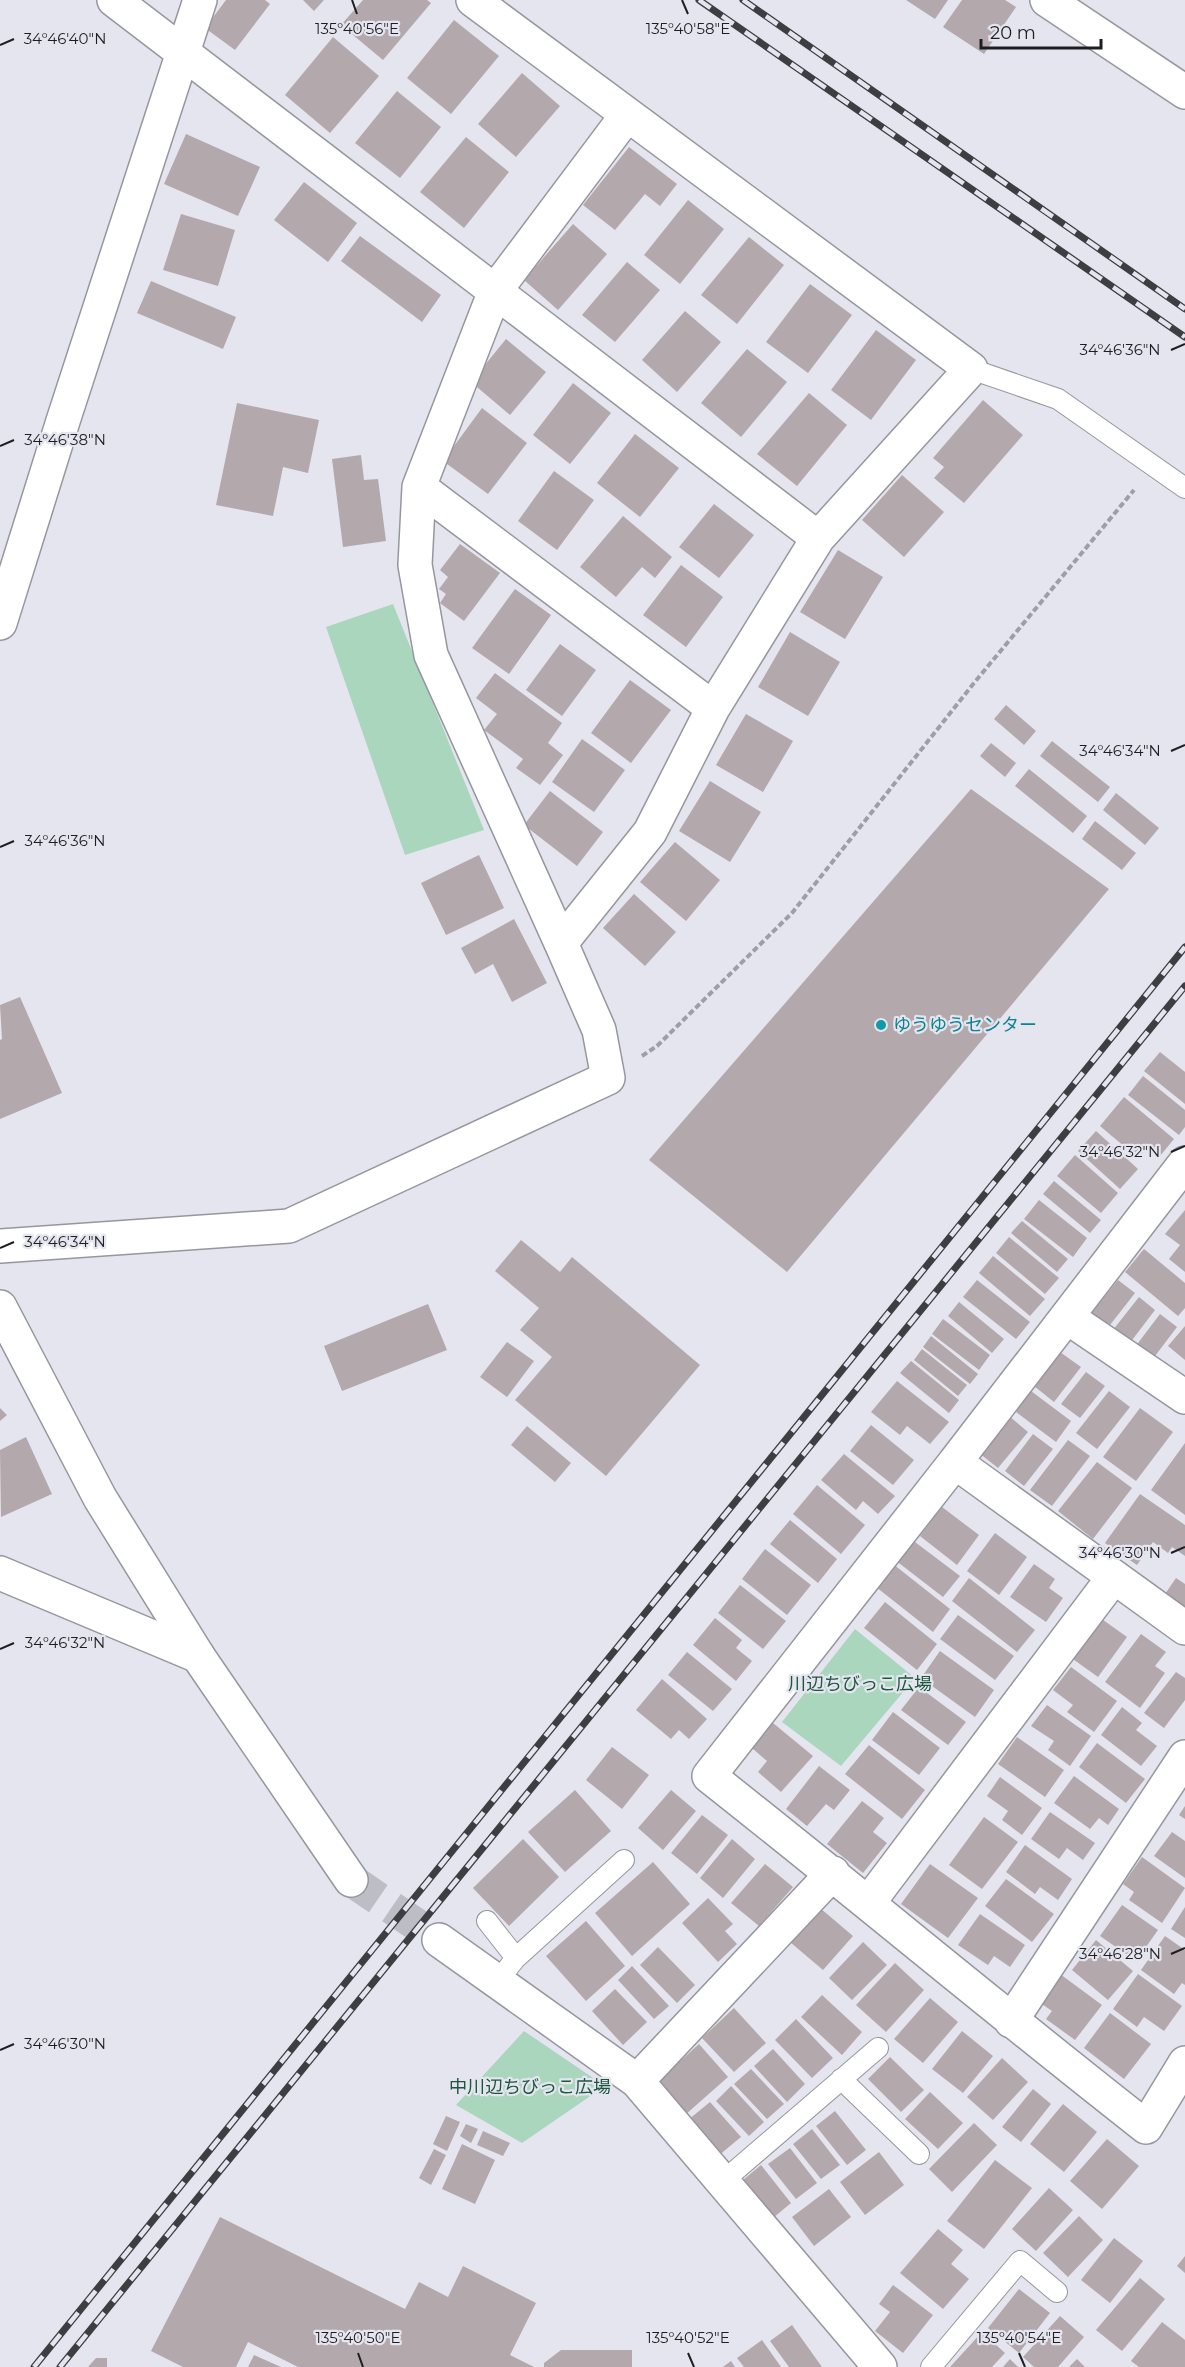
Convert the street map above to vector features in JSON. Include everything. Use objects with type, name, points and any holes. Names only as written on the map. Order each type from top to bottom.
[{"type":"street","points":[[114,0],[818,538]]},
{"type":"street","points":[[0,623],[200,0]]},
{"type":"street","points":[[473,0],[971,369],[818,538],[713,708],[650,832],[561,943]]},
{"type":"street","points":[[1047,0],[1185,92]]},
{"type":"street","points":[[0,1246],[289,1226],[608,1078],[598,1030],[431,655],[415,565],[419,487],[495,291],[627,116]]},
{"type":"street","points":[[419,487],[713,708]]},
{"type":"street","points":[[1185,1163],[709,1776],[869,1902],[1011,2021],[1146,2127],[1185,2063]]},
{"type":"street","points":[[0,1307],[100,1498],[198,1656],[351,1880]]},
{"type":"street","points":[[1067,1317],[1185,1396]]},
{"type":"street","points":[[955,1462],[1185,1628]]},
{"type":"street","points":[[0,1573],[198,1656]]},
{"type":"street","points":[[869,1902],[1113,1578]]},
{"type":"street","points":[[1011,2021],[1185,1757]]},
{"type":"street","points":[[637,2081],[833,1874]]},
{"type":"street","points":[[439,1940],[507,1969],[637,2081],[876,2366]]},
{"type":"lane","points":[[971,369],[1058,399],[1185,488]]},
{"type":"lane","points":[[487,1921],[507,1969],[624,1860]]},
{"type":"lane","points":[[722,2182],[878,2048]]},
{"type":"lane","points":[[841,2079],[919,2154]]},
{"type":"lane","points":[[931,2367],[1020,2260],[1057,2292]]},
{"type":"path","points":[[608,1078],[657,1046],[792,913],[974,683],[1154,466]]},
{"type":"green space","points":[[393,604],[484,830],[405,855],[326,627]]},
{"type":"green space","name":"川辺ちびっこ広場","points":[[855,1629],[915,1678],[841,1766],[782,1722]]},
{"type":"green space","name":"中川辺ちびっこ広場","points":[[524,2031],[605,2086],[522,2143],[456,2105]]},
{"type":"building","points":[[226,0],[265,0],[270,4],[235,50],[205,28]]},
{"type":"building","points":[[303,0],[324,0],[314,11]]},
{"type":"building","points":[[363,0],[427,0],[431,3],[383,60],[341,25]]},
{"type":"building","points":[[906,0],[948,0],[935,19]]},
{"type":"building","points":[[962,0],[1005,0],[1016,7],[984,54],[943,27]]},
{"type":"building","points":[[454,20],[499,56],[451,114],[407,78]]},
{"type":"building","points":[[333,37],[379,76],[330,133],[285,95]]},
{"type":"building","points":[[522,73],[560,106],[516,157],[478,124]]},
{"type":"building","points":[[397,91],[441,127],[400,178],[355,143]]},
{"type":"building","points":[[186,134],[260,167],[238,216],[164,184]]},
{"type":"building","points":[[466,137],[509,172],[464,228],[420,192]]},
{"type":"building","points":[[629,147],[677,184],[660,206],[645,194],[615,230],[583,205]]},
{"type":"building","points":[[304,182],[357,223],[328,262],[274,220]]},
{"type":"building","points":[[688,200],[724,229],[680,284],[644,255]]},
{"type":"building","points":[[181,214],[235,230],[218,286],[163,270]]},
{"type":"building","points":[[573,224],[607,254],[558,310],[524,280]]},
{"type":"building","points":[[360,236],[441,295],[422,322],[341,261]]},
{"type":"building","points":[[749,237],[784,265],[737,324],[701,295]]},
{"type":"building","points":[[627,262],[660,290],[615,342],[582,315]]},
{"type":"building","points":[[151,281],[236,317],[223,349],[137,313]]},
{"type":"building","points":[[810,284],[852,315],[808,373],[766,342]]},
{"type":"building","points":[[685,311],[721,342],[677,392],[642,360]]},
{"type":"building","points":[[876,330],[916,360],[871,420],[831,390]]},
{"type":"building","points":[[506,339],[546,372],[510,415],[471,382]]},
{"type":"building","points":[[747,349],[787,382],[741,437],[701,403]]},
{"type":"building","points":[[573,383],[611,413],[570,464],[533,435]]},
{"type":"building","points":[[809,393],[847,425],[797,486],[757,454]]},
{"type":"building","points":[[983,400],[1023,435],[964,503],[934,478],[944,467],[933,458]]},
{"type":"building","points":[[237,403],[319,420],[308,473],[283,467],[273,516],[216,505]]},
{"type":"building","points":[[482,408],[527,443],[488,494],[443,461]]},
{"type":"building","points":[[635,434],[679,468],[640,517],[597,483]]},
{"type":"building","points":[[361,455],[364,480],[378,479],[386,541],[343,547],[332,459]]},
{"type":"building","points":[[554,471],[594,500],[557,550],[518,521]]},
{"type":"building","points":[[902,475],[944,512],[904,557],[862,520]]},
{"type":"building","points":[[714,504],[754,535],[719,578],[679,547]]},
{"type":"building","points":[[623,516],[672,557],[655,578],[642,567],[616,597],[580,567]]},
{"type":"building","points":[[460,544],[500,573],[464,621],[440,603],[446,594],[439,589],[448,577],[440,570]]},
{"type":"building","points":[[838,550],[883,577],[845,639],[800,612]]},
{"type":"building","points":[[681,565],[723,597],[686,647],[643,615]]},
{"type":"building","points":[[515,589],[551,615],[509,674],[472,648]]},
{"type":"building","points":[[790,632],[840,662],[808,716],[758,687]]},
{"type":"building","points":[[560,644],[596,670],[562,716],[526,690]]},
{"type":"building","points":[[495,673],[562,723],[548,743],[563,755],[540,785],[516,768],[523,759],[484,730],[497,714],[476,698]]},
{"type":"building","points":[[630,680],[671,710],[631,763],[591,733]]},
{"type":"building","points":[[1006,705],[1036,731],[1024,745],[994,719]]},
{"type":"building","points":[[746,714],[793,741],[763,792],[716,765]]},
{"type":"building","points":[[582,739],[625,770],[594,812],[552,782]]},
{"type":"building","points":[[1052,741],[1110,787],[1098,802],[1040,756]]},
{"type":"building","points":[[991,743],[1016,763],[1005,777],[980,756]]},
{"type":"building","points":[[1029,769],[1087,816],[1073,833],[1015,786]]},
{"type":"building","points":[[710,781],[761,812],[730,862],[679,831]]},
{"type":"building","name":"ゆうゆうセンター","points":[[971,789],[1109,889],[787,1272],[649,1160]]},
{"type":"building","points":[[550,791],[603,832],[577,866],[524,825]]},
{"type":"building","points":[[1116,793],[1159,828],[1145,845],[1103,810]]},
{"type":"building","points":[[1095,821],[1136,853],[1122,870],[1082,839]]},
{"type":"building","points":[[675,842],[720,880],[686,921],[640,882]]},
{"type":"building","points":[[479,855],[504,908],[446,935],[421,883]]},
{"type":"building","points":[[634,894],[676,932],[645,966],[603,928]]},
{"type":"building","points":[[514,919],[547,983],[512,1002],[493,964],[475,974],[461,948]]},
{"type":"building","points":[[20,997],[62,1093],[0,1119],[0,1040],[2,1039],[0,1005]]},
{"type":"building","points":[[1160,1052],[1185,1072],[1185,1104],[1144,1071]]},
{"type":"building","points":[[1143,1076],[1185,1110],[1185,1127],[1179,1135],[1128,1095]]},
{"type":"building","points":[[1124,1097],[1174,1139],[1160,1156],[1148,1146],[1138,1158],[1100,1126]]},
{"type":"building","points":[[1096,1131],[1138,1169],[1120,1189],[1078,1151]]},
{"type":"building","points":[[1075,1155],[1118,1193],[1101,1213],[1057,1176]]},
{"type":"building","points":[[1054,1181],[1101,1220],[1090,1233],[1043,1194]]},
{"type":"building","points":[[1039,1200],[1087,1238],[1073,1257],[1024,1219]]},
{"type":"building","points":[[1185,1210],[1185,1272],[1169,1259],[1180,1245],[1165,1234]]},
{"type":"building","points":[[1022,1221],[1068,1259],[1057,1272],[1011,1233]]},
{"type":"building","points":[[1009,1237],[1059,1278],[1045,1294],[996,1253]]},
{"type":"building","points":[[521,1240],[560,1272],[572,1257],[700,1365],[606,1476],[515,1400],[552,1357],[520,1330],[539,1308],[495,1271]]},
{"type":"building","points":[[1144,1249],[1185,1283],[1185,1308],[1178,1316],[1125,1272]]},
{"type":"building","points":[[993,1256],[1045,1299],[1030,1316],[979,1273]]},
{"type":"building","points":[[977,1280],[1030,1322],[1016,1339],[963,1297]]},
{"type":"building","points":[[1118,1280],[1135,1293],[1103,1334],[1086,1320]]},
{"type":"building","points":[[1139,1297],[1155,1310],[1126,1348],[1109,1335]]},
{"type":"building","points":[[959,1302],[1004,1339],[992,1353],[948,1316]]},
{"type":"building","points":[[428,1304],[447,1350],[342,1391],[324,1346]]},
{"type":"building","points":[[1160,1314],[1177,1327],[1149,1364],[1132,1351]]},
{"type":"building","points":[[943,1319],[990,1355],[979,1370],[932,1334]]},
{"type":"building","points":[[1185,1326],[1185,1360],[1168,1346]]},
{"type":"building","points":[[931,1336],[978,1374],[970,1384],[923,1347]]},
{"type":"building","points":[[507,1342],[534,1361],[507,1397],[480,1377]]},
{"type":"building","points":[[922,1349],[967,1385],[958,1396],[914,1360]]},
{"type":"building","points":[[1060,1352],[1081,1367],[1054,1402],[1034,1386]]},
{"type":"building","points":[[911,1361],[959,1400],[949,1413],[900,1373]]},
{"type":"building","points":[[1086,1372],[1105,1386],[1080,1418],[1061,1404]]},
{"type":"building","points":[[897,1381],[949,1422],[930,1444],[907,1426],[900,1435],[871,1412]]},
{"type":"building","points":[[1031,1391],[1071,1421],[1056,1442],[1016,1412]]},
{"type":"building","points":[[1109,1391],[1130,1407],[1097,1449],[1076,1433]]},
{"type":"building","points":[[0,1408],[7,1415],[0,1421]]},
{"type":"building","points":[[1140,1408],[1173,1432],[1136,1481],[1103,1457]]},
{"type":"building","points":[[1009,1416],[1028,1432],[998,1468],[979,1453]]},
{"type":"building","points":[[871,1425],[914,1460],[893,1485],[850,1451]]},
{"type":"building","points":[[527,1426],[571,1463],[555,1482],[511,1445]]},
{"type":"building","points":[[1033,1434],[1053,1449],[1024,1486],[1005,1471]]},
{"type":"building","points":[[26,1437],[52,1494],[1,1517],[0,1450]]},
{"type":"building","points":[[1068,1440],[1090,1456],[1052,1506],[1030,1490]]},
{"type":"building","points":[[1185,1443],[1185,1515],[1151,1490]]},
{"type":"building","points":[[844,1454],[895,1496],[878,1514],[863,1501],[856,1510],[821,1480]]},
{"type":"building","points":[[1097,1462],[1132,1488],[1093,1539],[1058,1511]]},
{"type":"building","points":[[817,1485],[865,1525],[841,1554],[793,1514]]},
{"type":"building","points":[[1140,1494],[1185,1525],[1185,1556],[1172,1547],[1168,1553],[1153,1542],[1137,1565],[1105,1543]]},
{"type":"building","points":[[942,1507],[979,1535],[957,1565],[920,1536]]},
{"type":"building","points":[[790,1520],[837,1559],[818,1583],[770,1544]]},
{"type":"building","points":[[995,1533],[1027,1557],[999,1595],[967,1571]]},
{"type":"building","points":[[911,1539],[960,1576],[943,1597],[895,1560]]},
{"type":"building","points":[[765,1549],[811,1585],[787,1615],[742,1579]]},
{"type":"building","points":[[893,1564],[950,1609],[933,1632],[876,1587]]},
{"type":"building","points":[[1034,1564],[1055,1579],[1049,1588],[1063,1598],[1046,1622],[1010,1597]]},
{"type":"building","points":[[969,1578],[1035,1630],[1017,1652],[952,1601]]},
{"type":"building","points":[[1176,1578],[1185,1584],[1185,1612],[1163,1597]]},
{"type":"building","points":[[740,1585],[786,1621],[763,1649],[718,1613]]},
{"type":"building","points":[[885,1602],[937,1644],[917,1670],[864,1628]]},
{"type":"building","points":[[958,1615],[1014,1656],[995,1680],[940,1639]]},
{"type":"building","points":[[1099,1617],[1127,1637],[1098,1677],[1070,1657]]},
{"type":"building","points":[[715,1618],[742,1640],[736,1648],[752,1661],[736,1681],[693,1645]]},
{"type":"building","points":[[1141,1634],[1166,1652],[1155,1666],[1165,1673],[1140,1708],[1105,1682]]},
{"type":"building","points":[[940,1651],[994,1690],[975,1717],[921,1678]]},
{"type":"building","points":[[687,1652],[732,1689],[713,1711],[668,1675]]},
{"type":"building","points":[[1071,1667],[1117,1701],[1094,1732],[1067,1712],[1073,1705],[1053,1690]]},
{"type":"building","points":[[1176,1672],[1185,1678],[1185,1700],[1164,1728],[1144,1713]]},
{"type":"building","points":[[662,1679],[707,1719],[689,1739],[679,1730],[671,1739],[636,1710]]},
{"type":"building","points":[[919,1687],[966,1722],[948,1745],[901,1710]]},
{"type":"building","points":[[1047,1705],[1091,1736],[1070,1766],[1048,1750],[1054,1741],[1031,1726]]},
{"type":"building","points":[[1122,1707],[1142,1723],[1136,1730],[1157,1746],[1141,1766],[1101,1735]]},
{"type":"building","points":[[893,1712],[940,1748],[919,1775],[872,1740]]},
{"type":"building","points":[[773,1723],[813,1756],[781,1792],[758,1772],[767,1761],[752,1748]]},
{"type":"building","points":[[1017,1737],[1064,1770],[1045,1797],[998,1764]]},
{"type":"building","points":[[1097,1743],[1145,1779],[1126,1803],[1079,1767]]},
{"type":"building","points":[[869,1745],[925,1790],[902,1819],[845,1774]]},
{"type":"building","points":[[612,1747],[649,1775],[622,1809],[586,1780]]},
{"type":"building","points":[[819,1766],[850,1790],[834,1810],[826,1804],[807,1826],[786,1809]]},
{"type":"building","points":[[1074,1776],[1119,1809],[1108,1825],[1099,1818],[1090,1829],[1054,1803]]},
{"type":"building","points":[[1000,1777],[1042,1808],[1022,1835],[1002,1820],[1008,1811],[987,1796]]},
{"type":"building","points":[[575,1790],[611,1831],[565,1872],[528,1832]]},
{"type":"building","points":[[671,1790],[696,1811],[663,1850],[638,1828]]},
{"type":"building","points":[[862,1801],[884,1818],[873,1832],[887,1843],[863,1873],[827,1844]]},
{"type":"building","points":[[1185,1806],[1185,1819],[1179,1815]]},
{"type":"building","points":[[1050,1812],[1095,1843],[1083,1860],[1067,1848],[1059,1859],[1031,1839]]},
{"type":"building","points":[[702,1815],[728,1835],[697,1874],[671,1853]]},
{"type":"building","points":[[984,1817],[1018,1842],[982,1889],[949,1865]]},
{"type":"building","points":[[1172,1832],[1185,1841],[1185,1878],[1154,1856]]},
{"type":"building","points":[[523,1839],[559,1877],[509,1926],[473,1888]]},
{"type":"building","points":[[732,1839],[755,1859],[723,1898],[700,1878]]},
{"type":"building","points":[[1025,1845],[1072,1879],[1058,1900],[1040,1887],[1035,1894],[1006,1872]]},
{"type":"building","points":[[1142,1857],[1185,1888],[1162,1923],[1129,1900],[1134,1892],[1123,1884]]},
{"type":"building","points":[[653,1862],[690,1904],[632,1956],[595,1913]]},
{"type":"building","points":[[765,1864],[793,1887],[759,1926],[731,1903]]},
{"type":"building","points":[[930,1864],[978,1898],[948,1938],[901,1904]]},
{"type":"building","points":[[1006,1879],[1054,1914],[1032,1942],[985,1906]]},
{"type":"building","points":[[708,1898],[733,1924],[725,1931],[737,1944],[718,1962],[682,1923]]},
{"type":"building","points":[[1122,1905],[1158,1930],[1136,1961],[1100,1936]]},
{"type":"building","points":[[1185,1907],[1185,1938],[1171,1929]]},
{"type":"building","points":[[820,1908],[853,1936],[823,1970],[790,1942]]},
{"type":"building","points":[[980,1914],[1025,1945],[1010,1967],[994,1956],[988,1965],[958,1945]]},
{"type":"building","points":[[586,1921],[625,1966],[586,2001],[546,1956]]},
{"type":"building","points":[[1165,1936],[1185,1950],[1185,1985],[1182,1983],[1174,1994],[1141,1970]]},
{"type":"building","points":[[1096,1940],[1133,1971],[1108,2000],[1072,1970]]},
{"type":"building","points":[[863,1942],[887,1965],[852,2000],[829,1978]]},
{"type":"building","points":[[658,1947],[695,1985],[677,2003],[640,1965]]},
{"type":"building","points":[[895,1963],[924,1990],[886,2032],[856,2005]]},
{"type":"building","points":[[632,1966],[669,2006],[654,2019],[618,1980]]},
{"type":"building","points":[[1060,1974],[1102,2005],[1075,2040],[1046,2019],[1052,2011],[1039,2002]]},
{"type":"building","points":[[1138,1974],[1182,2006],[1164,2031],[1144,2017],[1137,2027],[1113,2009]]},
{"type":"building","points":[[615,1989],[647,2022],[623,2045],[592,2011]]},
{"type":"building","points":[[822,1995],[862,2032],[842,2055],[801,2017]]},
{"type":"building","points":[[930,1998],[958,2022],[923,2063],[894,2039]]},
{"type":"building","points":[[734,2008],[766,2043],[734,2072],[702,2038]]},
{"type":"building","points":[[1110,2013],[1151,2044],[1124,2079],[1084,2048]]},
{"type":"building","points":[[796,2019],[833,2058],[812,2078],[775,2040]]},
{"type":"building","points":[[962,2031],[993,2056],[963,2093],[932,2069]]},
{"type":"building","points":[[699,2044],[728,2077],[685,2115],[656,2083]]},
{"type":"building","points":[[773,2049],[805,2084],[787,2102],[754,2066]]},
{"type":"building","points":[[890,2057],[924,2090],[901,2112],[868,2079]]},
{"type":"building","points":[[1002,2058],[1028,2082],[993,2120],[967,2097]]},
{"type":"building","points":[[751,2069],[784,2104],[767,2119],[734,2084]]},
{"type":"building","points":[[731,2086],[764,2122],[749,2136],[716,2101]]},
{"type":"building","points":[[1033,2089],[1051,2104],[1021,2142],[1002,2127]]},
{"type":"building","points":[[930,2092],[963,2123],[938,2149],[905,2119]]},
{"type":"building","points":[[710,2102],[741,2137],[718,2156],[688,2120]]},
{"type":"building","points":[[1063,2104],[1097,2132],[1064,2172],[1030,2144]]},
{"type":"building","points":[[835,2111],[866,2150],[847,2165],[816,2126]]},
{"type":"building","points":[[446,2116],[460,2122],[447,2151],[433,2144]]},
{"type":"building","points":[[974,2123],[997,2145],[952,2192],[929,2169]]},
{"type":"building","points":[[466,2124],[478,2129],[471,2143],[460,2136]]},
{"type":"building","points":[[812,2129],[840,2165],[821,2179],[793,2144]]},
{"type":"building","points":[[483,2131],[510,2143],[503,2156],[477,2145]]},
{"type":"building","points":[[1107,2139],[1139,2166],[1102,2209],[1070,2181]]},
{"type":"building","points":[[462,2144],[495,2160],[475,2204],[442,2189]]},
{"type":"building","points":[[790,2148],[817,2183],[796,2199],[768,2164]]},
{"type":"building","points":[[434,2149],[446,2155],[431,2185],[419,2178]]},
{"type":"building","points":[[879,2152],[904,2185],[865,2215],[840,2182]]},
{"type":"building","points":[[995,2160],[1032,2188],[984,2249],[947,2221]]},
{"type":"building","points":[[761,2165],[791,2203],[773,2218],[743,2180]]},
{"type":"building","points":[[1049,2188],[1073,2210],[1036,2251],[1012,2229]]},
{"type":"building","points":[[829,2189],[851,2217],[814,2246],[792,2217]]},
{"type":"building","points":[[1079,2216],[1103,2240],[1068,2277],[1043,2253]]},
{"type":"building","points":[[220,2217],[405,2309],[419,2282],[448,2297],[463,2266],[536,2303],[510,2355],[534,2367],[298,2367],[248,2342],[236,2367],[183,2367],[151,2351]]},
{"type":"building","points":[[938,2229],[963,2250],[951,2264],[969,2279],[943,2309],[900,2273]]},
{"type":"building","points":[[1114,2238],[1143,2261],[1110,2303],[1081,2280]]},
{"type":"building","points":[[1185,2256],[1185,2273],[1177,2266]]},
{"type":"building","points":[[1140,2278],[1165,2299],[1122,2351],[1096,2330]]},
{"type":"building","points":[[893,2285],[933,2315],[903,2353],[875,2331],[890,2312],[879,2304]]},
{"type":"building","points":[[1019,2289],[1050,2313],[1019,2353],[988,2328]]},
{"type":"building","points":[[1060,2316],[1084,2337],[1058,2367],[1034,2367],[1023,2357]]},
{"type":"building","points":[[1162,2322],[1185,2340],[1185,2367],[1139,2367],[1131,2361]]},
{"type":"building","points":[[792,2325],[822,2367],[789,2367],[770,2341]]},
{"type":"building","points":[[982,2332],[1005,2353],[992,2367],[950,2367]]},
{"type":"building","points":[[762,2340],[781,2367],[744,2367],[737,2358]]},
{"type":"building","points":[[561,2350],[632,2350],[632,2367],[544,2367],[544,2363]]},
{"type":"building","points":[[254,2355],[281,2367],[248,2367]]},
{"type":"building","points":[[96,2358],[107,2358],[107,2367],[88,2367]]},
{"type":"building","points":[[1010,2359],[1018,2367],[1003,2367]]},
{"type":"building","points":[[1077,2359],[1085,2367],[1069,2367]]},
{"type":"building","points":[[731,2361],[735,2367],[723,2367]]},
{"type":"tunnel","points":[[351,1880],[439,1940]]},
{"type":"railway","points":[[699,0],[1185,337]]},
{"type":"railway","points":[[743,0],[1185,309]]},
{"type":"railway","points":[[34,2367],[1185,947]]},
{"type":"railway","points":[[60,2367],[1185,986]]},
{"type":"place","name":"ゆうゆうセンター","points":[[881,1025]]}]
